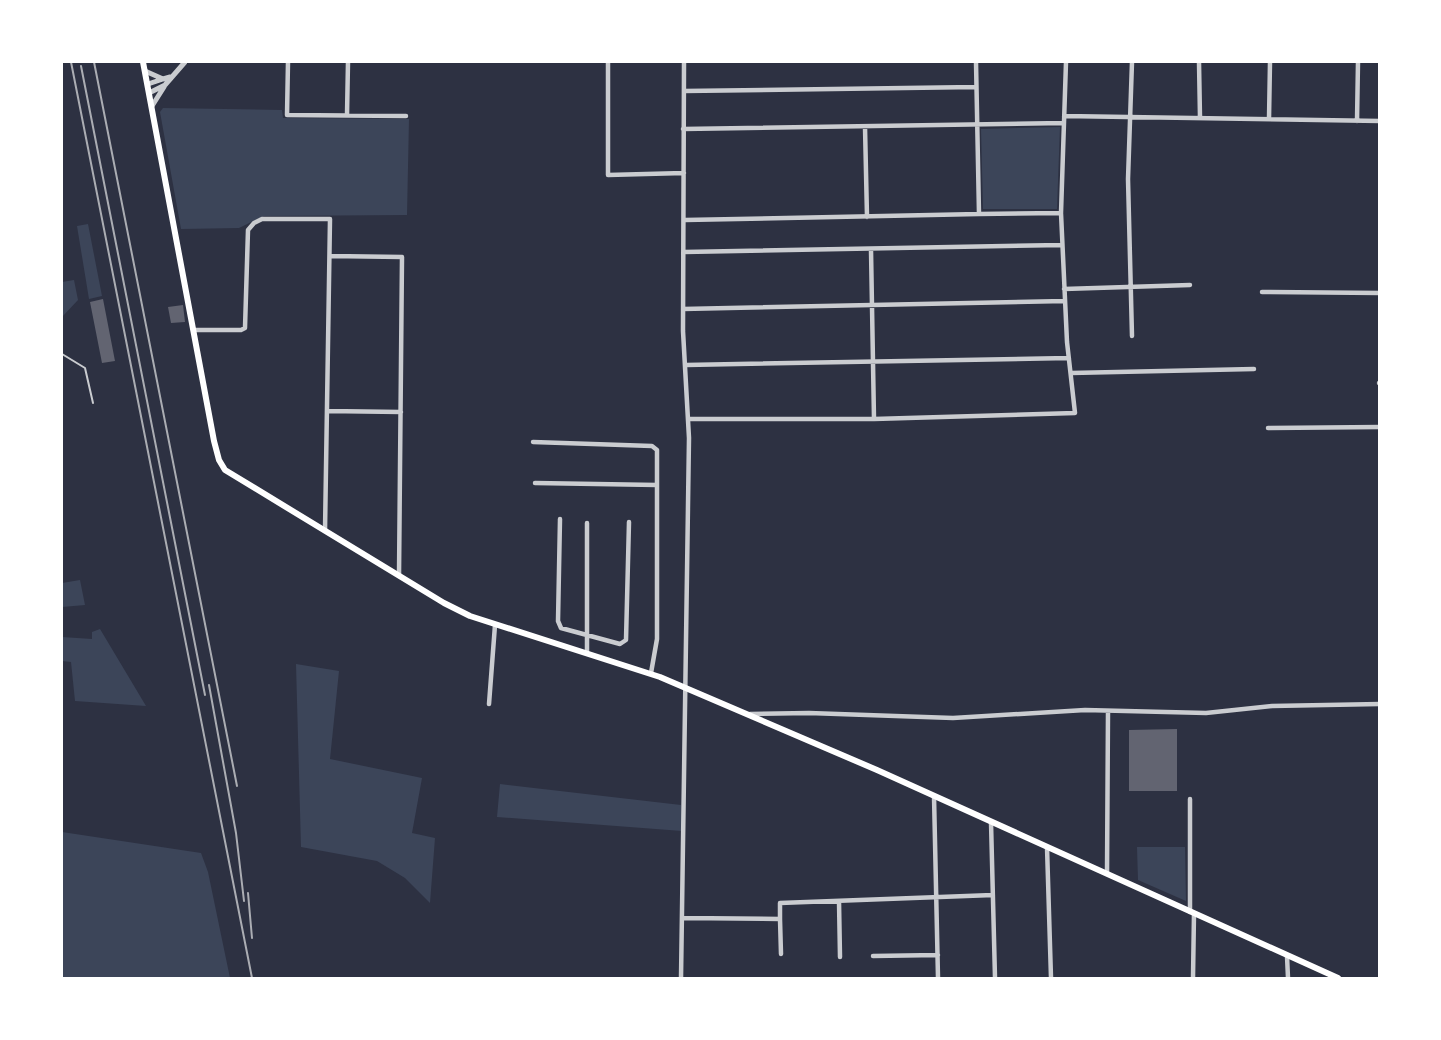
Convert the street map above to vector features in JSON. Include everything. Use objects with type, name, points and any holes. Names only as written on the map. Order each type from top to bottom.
[{"type":"main road","points":[[143,62],[214,441],[219,460],[225,470],[444,603],[495,625],[651,673],[750,714],[1338,978]]},
{"type":"street","points":[[149,93],[185,62]]},
{"type":"street","points":[[288,62],[287,115],[406,116]]},
{"type":"street","points":[[347,115],[348,62]]},
{"type":"street","points":[[608,62],[608,175],[684,173]]},
{"type":"street","points":[[681,978],[684,902],[688,419],[683,309],[684,62]]},
{"type":"street","points":[[976,62],[979,214]]},
{"type":"street","points":[[688,419],[874,419],[1075,413],[1064,289],[1061,213],[1066,62]]},
{"type":"street","points":[[1132,62],[1129,117],[1132,336]]},
{"type":"street","points":[[1199,62],[1200,118]]},
{"type":"street","points":[[1269,119],[1270,62]]},
{"type":"street","points":[[1357,121],[1358,62]]},
{"type":"street","points":[[145,71],[166,80]]},
{"type":"street","points":[[147,84],[166,80]]},
{"type":"street","points":[[152,106],[166,80]]},
{"type":"street","points":[[684,91],[976,87]]},
{"type":"street","points":[[1064,116],[1380,121]]},
{"type":"street","points":[[683,129],[1064,123]]},
{"type":"street","points":[[865,127],[867,217]]},
{"type":"street","points":[[685,220],[1061,213]]},
{"type":"street","points":[[193,330],[241,330],[245,328],[248,230],[254,223],[262,219],[330,219],[325,532]]},
{"type":"street","points":[[684,252],[1062,245]]},
{"type":"street","points":[[871,250],[874,419]]},
{"type":"street","points":[[330,256],[402,257],[399,576]]},
{"type":"street","points":[[1064,289],[1190,285]]},
{"type":"street","points":[[1262,292],[1380,293]]},
{"type":"street","points":[[683,309],[1065,302]]},
{"type":"street","points":[[686,365],[1069,358]]},
{"type":"street","points":[[1071,373],[1254,369]]},
{"type":"street","points":[[327,411],[400,412]]},
{"type":"street","points":[[1268,428],[1380,427]]},
{"type":"street","points":[[534,442],[652,446],[657,450],[657,639],[651,673]]},
{"type":"street","points":[[535,483],[657,485]]},
{"type":"street","points":[[560,519],[558,621],[561,628],[620,644],[626,640],[628,522]]},
{"type":"street","points":[[587,522],[587,652]]},
{"type":"street","points":[[489,704],[495,625]]},
{"type":"street","points":[[750,714],[809,713],[953,718],[1108,711],[1206,713],[1290,705],[1380,704]]},
{"type":"street","points":[[1107,874],[1108,711]]},
{"type":"street","points":[[934,796],[938,978]]},
{"type":"street","points":[[1190,799],[1193,978]]},
{"type":"street","points":[[991,822],[995,978]]},
{"type":"street","points":[[1047,847],[1051,978]]},
{"type":"street","points":[[781,954],[780,903],[993,895]]},
{"type":"street","points":[[839,901],[840,957]]},
{"type":"street","points":[[683,918],[780,919]]},
{"type":"street","points":[[873,956],[938,955]]},
{"type":"street","points":[[1287,956],[1288,978]]},
{"type":"lane","points":[[62,354],[86,368],[93,403]]},
{"type":"shaded area","points":[[163,108],[282,110],[283,118],[409,119],[407,215],[264,216],[239,228],[181,229],[160,112]]},
{"type":"shaded area","points":[[1060,127],[1057,209],[983,209],[981,129]]},
{"type":"shaded area","points":[[88,224],[102,296],[89,299],[77,226]]},
{"type":"shaded area","points":[[74,280],[78,300],[62,317],[62,282]]},
{"type":"shaded area","points":[[80,580],[85,605],[62,607],[62,583]]},
{"type":"shaded area","points":[[100,629],[146,706],[75,701],[71,662],[62,661],[62,637],[92,639],[92,632]]},
{"type":"shaded area","points":[[296,664],[339,671],[330,759],[422,778],[412,833],[435,838],[430,903],[405,878],[377,861],[301,847]]},
{"type":"shaded area","points":[[500,784],[681,805],[682,831],[497,817]]},
{"type":"shaded area","points":[[62,832],[201,853],[208,872],[230,978],[62,978]]},
{"type":"shaded area","points":[[1137,847],[1185,847],[1186,901],[1138,880]]},
{"type":"building","points":[[103,299],[115,361],[102,363],[90,302]]},
{"type":"building","points":[[183,305],[185,322],[171,323],[168,307]]},
{"type":"building","points":[[1177,729],[1177,791],[1129,791],[1129,730]]},
{"type":"railway","points":[[71,62],[252,978]]},
{"type":"railway","points":[[94,62],[237,786]]},
{"type":"railway","points":[[81,66],[205,695]]},
{"type":"railway","points":[[209,685],[236,833],[244,901]]},
{"type":"railway","points":[[248,893],[252,938]]}]
